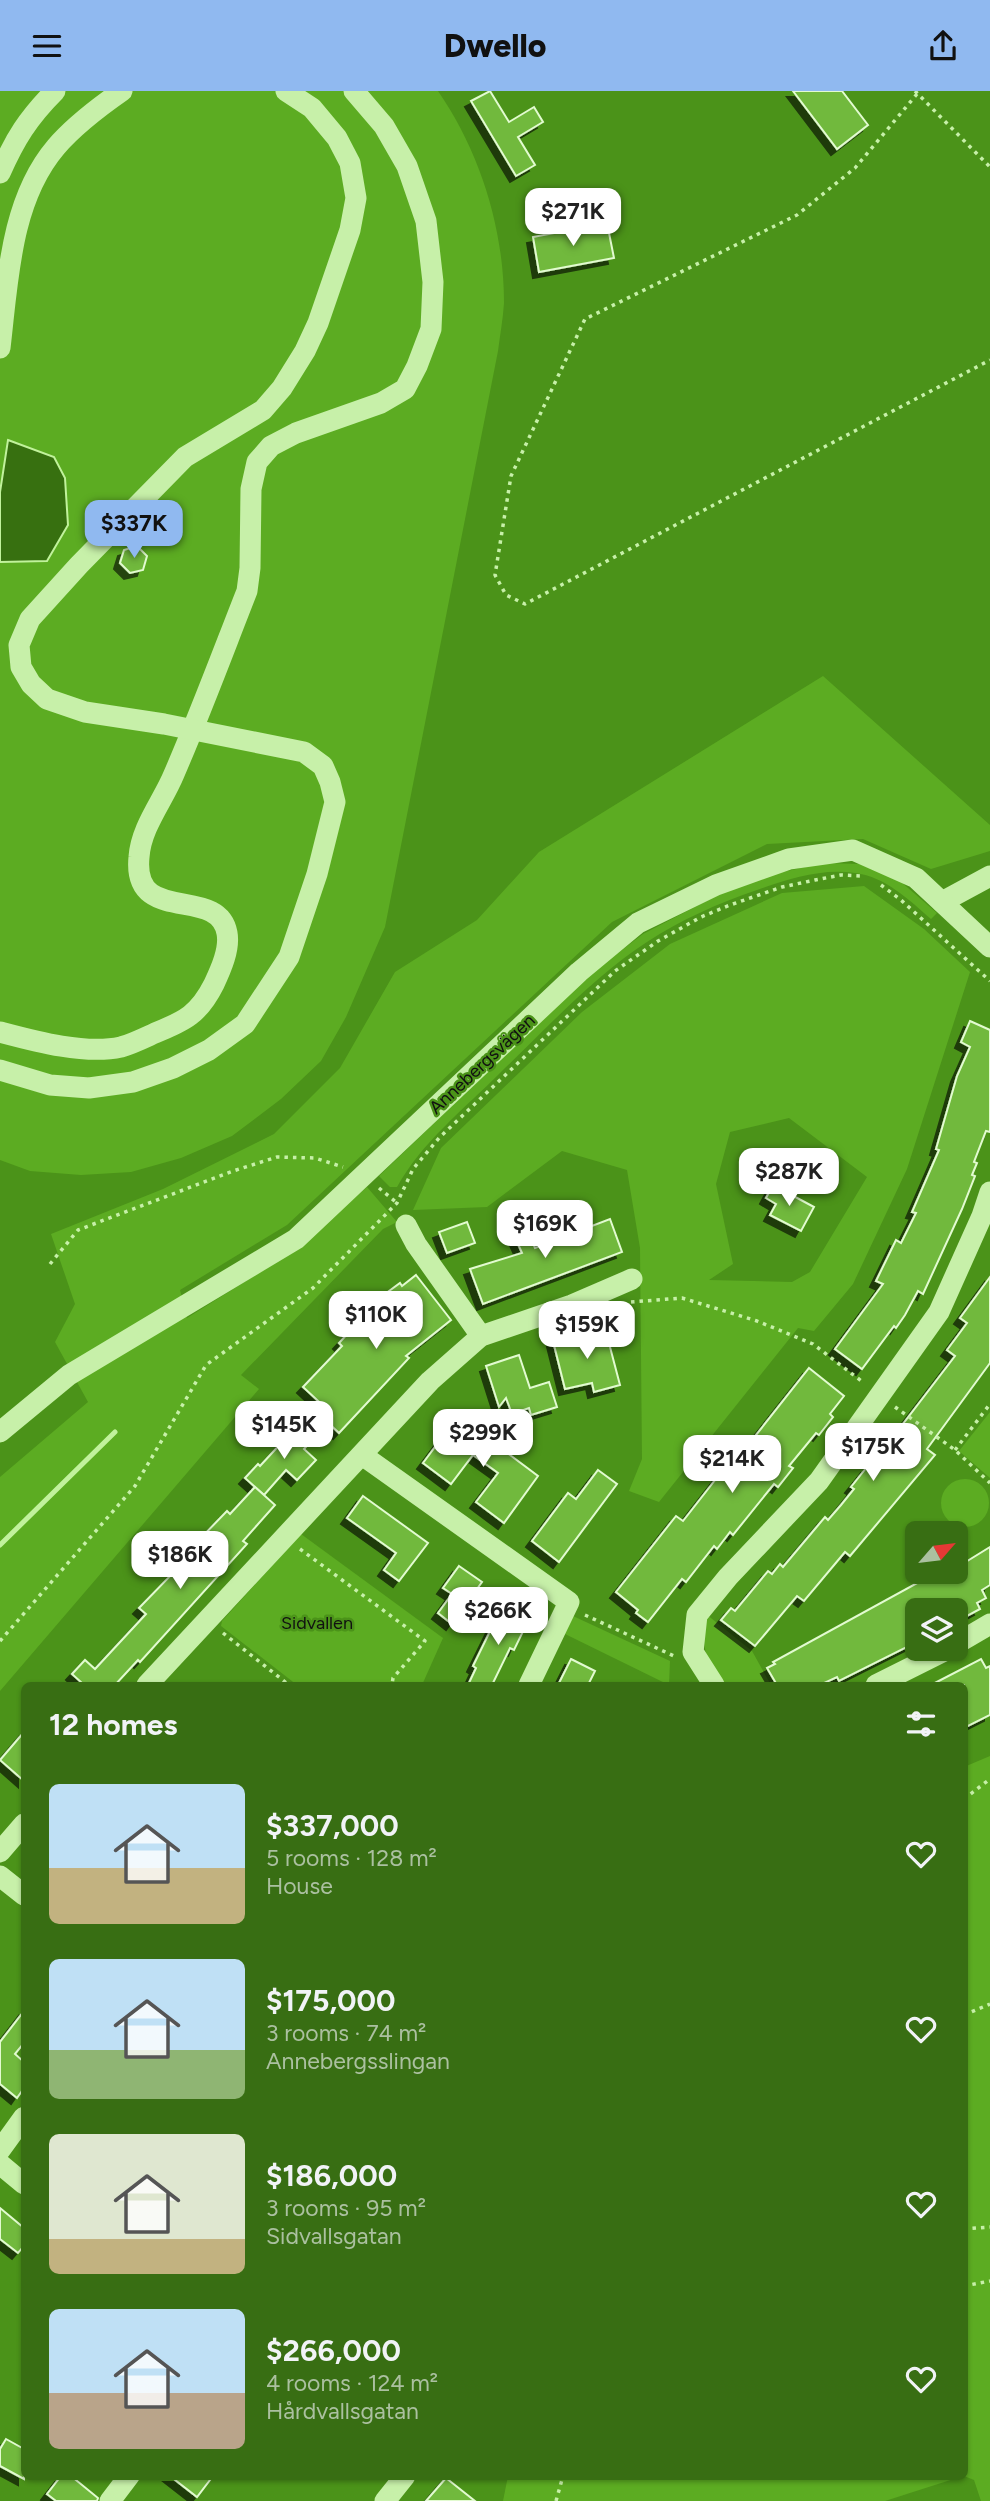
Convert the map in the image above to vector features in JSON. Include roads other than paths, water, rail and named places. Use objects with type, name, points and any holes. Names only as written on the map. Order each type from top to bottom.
[{"type":"street","points":[[0,173],[31,115],[55,91]]},
{"type":"street","points":[[0,348],[10,260],[21,216],[36,177],[56,147],[100,106],[122,91]]},
{"type":"street","points":[[0,1070],[50,1085],[89,1088],[133,1081],[173,1068],[209,1050],[245,1024],[289,957],[317,874],[335,801],[323,766],[304,752],[164,723],[85,712],[47,699],[31,684],[21,667],[19,645],[30,619],[79,565],[185,457],[263,410],[282,388],[305,351],[318,323],[350,230],[356,198],[350,163],[337,138],[312,109],[286,91]]},
{"type":"street","points":[[0,1032],[37,1042],[89,1048],[120,1047],[185,1021],[206,1000],[218,976],[228,935],[223,919],[209,909],[160,900],[142,883],[138,857],[151,819],[173,777],[247,591],[251,489],[257,462],[271,446],[296,433],[381,403],[405,389],[431,328],[433,282],[426,221],[407,166],[384,125],[354,91]]},
{"type":"street","name":"Annebergsvägen","points":[[0,1432],[69,1375],[296,1239],[579,972],[638,923],[716,884],[789,859],[853,850],[916,878],[990,947]]},
{"type":"street","points":[[942,902],[990,876]]},
{"type":"street","points":[[712,1682],[693,1652],[696,1615],[728,1577],[819,1481],[939,1312],[990,1192]]},
{"type":"street","points":[[406,1225],[416,1244],[481,1336]]},
{"type":"street","points":[[150,1682],[430,1381],[481,1336],[572,1305],[632,1279]]},
{"type":"street","points":[[362,1455],[569,1602],[531,1682]]},
{"type":"street","points":[[968,1637],[990,1624]]},
{"type":"street","points":[[882,1682],[924,1661]]},
{"type":"street","points":[[0,1852],[21,1828]]},
{"type":"street","points":[[0,1876],[21,1893]]},
{"type":"street","points":[[0,2150],[21,2121]]},
{"type":"street","points":[[0,2164],[21,2182]]},
{"type":"street","points":[[110,2501],[126,2480]]},
{"type":"street","points":[[385,2501],[402,2480]]},
{"type":"waterway","points":[[0,1545],[115,1432]]},
{"type":"park label","name":"Sidvallen","points":[[317,1623]]}]
